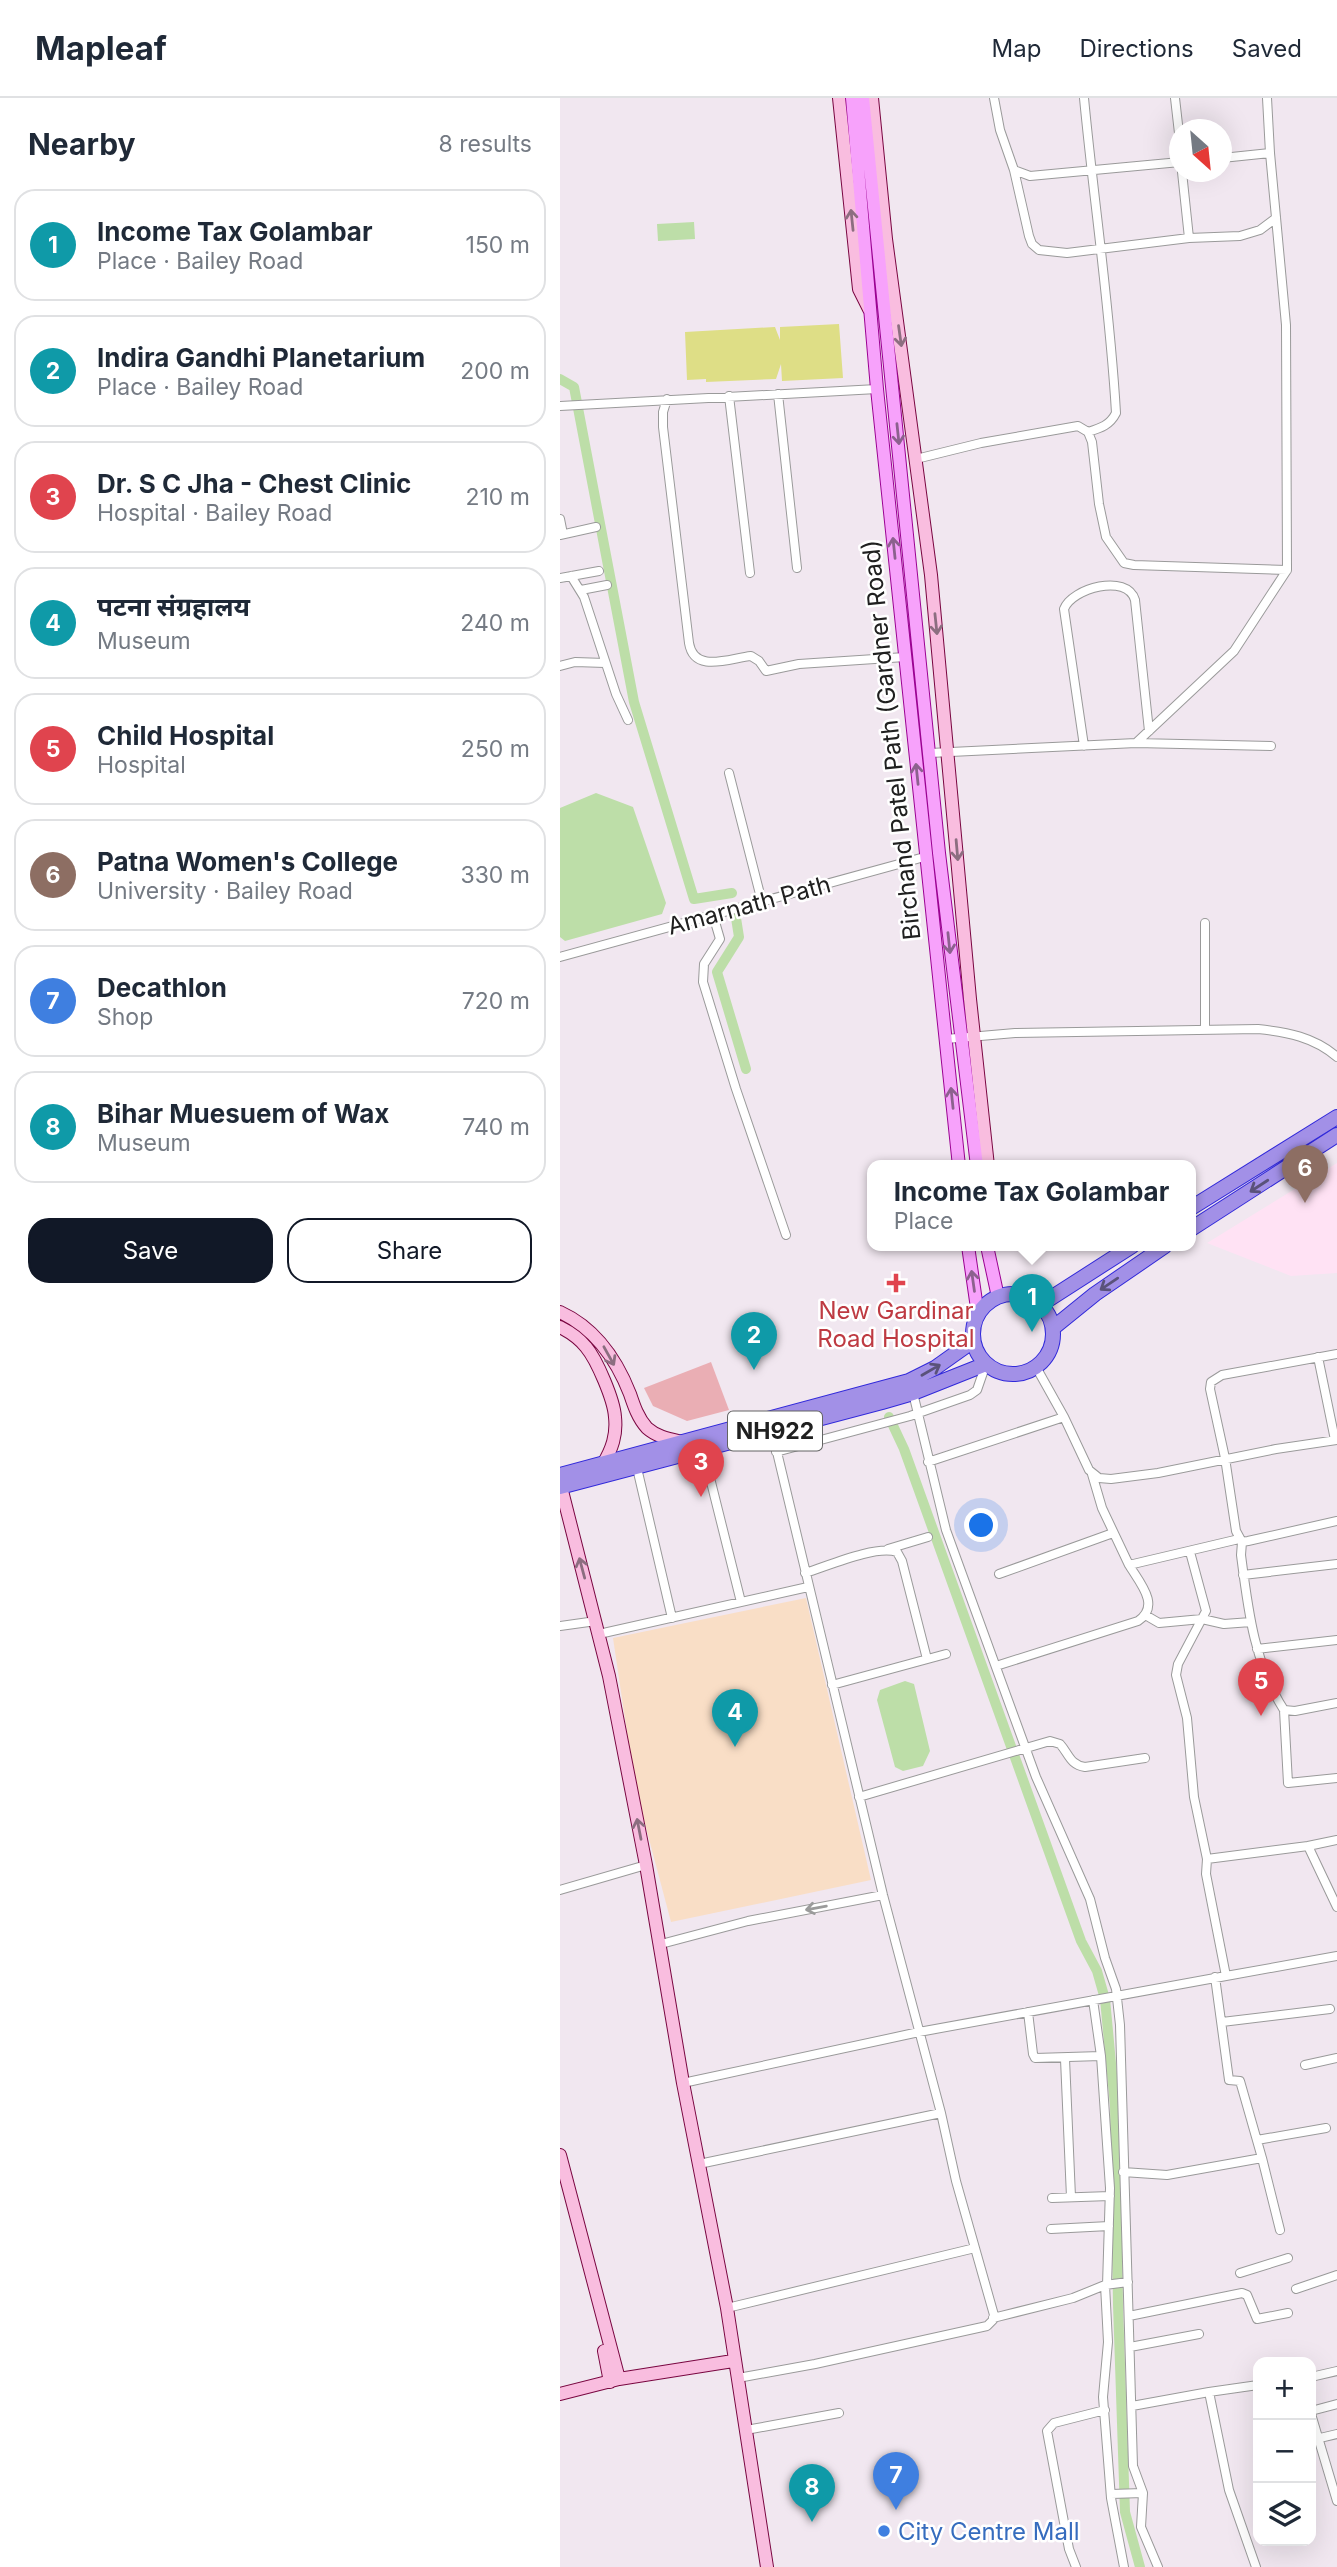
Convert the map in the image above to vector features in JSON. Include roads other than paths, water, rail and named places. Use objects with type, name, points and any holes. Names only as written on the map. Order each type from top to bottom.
[{"type":"highway","points":[[1196,1206],[1337,1117]]},
{"type":"highway","points":[[1196,1226],[1337,1135]]},
{"type":"highway","points":[[1040,1304],[1124,1251]]},
{"type":"highway","points":[[1053,1328],[1095,1294],[1158,1251]]},
{"type":"highway","points":[[1016,1294],[1025,1296],[1040,1304],[1046,1311],[1053,1328],[1052,1346],[1036,1367],[1028,1371],[1011,1374],[993,1369],[980,1357],[974,1341],[973,1332],[978,1315],[998,1297],[1016,1294]]},
{"type":"highway","name":"NH922","points":[[560,1486],[704,1450],[909,1381],[935,1368],[974,1341]]},
{"type":"highway","name":"NH922","points":[[560,1475],[684,1442],[770,1426],[913,1393],[986,1364]]},
{"type":"main road","points":[[852,98],[872,245]]},
{"type":"main road","points":[[863,98],[872,245]]},
{"type":"main road","name":"Birchand Patel Path (Gardner Road)","points":[[872,245],[870,310],[877,389],[958,1160]]},
{"type":"main road","name":"Birchand Patel Path (Gardner Road)","points":[[872,245],[900,461],[939,853],[975,1160]]},
{"type":"main road","points":[[969,1251],[978,1315]]},
{"type":"main road","points":[[989,1251],[998,1297]]},
{"type":"street","points":[[839,98],[859,289],[870,310]]},
{"type":"street","points":[[872,98],[886,239],[931,575],[987,1160]]},
{"type":"street","points":[[994,98],[1029,236],[1039,250],[1052,253],[1100,250],[1189,239],[1224,238],[1251,234],[1276,218]]},
{"type":"street","points":[[1084,98],[1108,303],[1115,413],[1112,421],[1102,428],[1088,432]]},
{"type":"street","points":[[1175,98],[1177,119]]},
{"type":"street","points":[[1136,743],[1234,651],[1287,570],[1286,334],[1267,98]]},
{"type":"street","points":[[1232,157],[1270,152]]},
{"type":"street","points":[[1014,170],[1030,176],[1169,163]]},
{"type":"street","points":[[1183,182],[1189,239]]},
{"type":"street","points":[[560,406],[877,389]]},
{"type":"street","points":[[778,394],[797,568]]},
{"type":"street","points":[[729,396],[750,573]]},
{"type":"street","points":[[667,399],[663,412],[663,427],[692,655],[700,661],[708,662],[751,656],[759,661],[766,671],[799,664],[905,657]]},
{"type":"street","points":[[900,461],[1078,426],[1088,432],[1094,452],[1103,528],[1111,547],[1124,562],[1134,565],[1287,570]]},
{"type":"street","points":[[560,519],[561,535],[596,527]]},
{"type":"street","points":[[560,578],[599,571]]},
{"type":"street","points":[[571,576],[574,584],[581,590],[616,694],[628,720]]},
{"type":"street","points":[[581,590],[607,585]]},
{"type":"street","points":[[1084,746],[1064,609],[1066,603],[1079,594],[1108,586],[1117,585],[1133,593],[1149,731]]},
{"type":"street","points":[[560,666],[575,662],[605,663]]},
{"type":"street","points":[[930,753],[1136,743],[1271,746]]},
{"type":"street","points":[[729,772],[762,902]]},
{"type":"street","name":"Amarnath Path","points":[[560,957],[939,853]]},
{"type":"street","points":[[713,915],[720,939],[704,964],[703,982],[786,1235]]},
{"type":"street","points":[[1205,923],[1205,1029]]},
{"type":"street","points":[[946,1039],[1014,1033],[1258,1029],[1283,1032],[1323,1045],[1337,1057]]},
{"type":"street","points":[[560,1312],[580,1322],[599,1338],[629,1391],[639,1418],[648,1428],[659,1436],[684,1442]]},
{"type":"street","points":[[560,1327],[573,1334],[587,1347],[615,1415],[612,1447],[603,1464]]},
{"type":"street","points":[[1337,1354],[1222,1375],[1211,1382],[1211,1399],[1225,1458],[1236,1531],[1241,1540],[1243,1575],[1257,1649],[1266,1676],[1284,1710],[1288,1783],[1337,1778]]},
{"type":"street","points":[[1092,1474],[1104,1479],[1144,1475],[1225,1458],[1336,1440],[1318,1357]]},
{"type":"street","points":[[776,1452],[913,1415],[970,1395],[977,1390],[986,1364]]},
{"type":"street","points":[[996,1667],[1138,1621],[1147,1615],[1150,1607],[1149,1599],[1113,1533],[1094,1488],[1092,1474],[1036,1367]]},
{"type":"street","points":[[913,1393],[913,1415],[946,1530],[996,1667],[1022,1748],[1090,1899],[1115,1996],[1121,2025],[1133,2466],[1140,2493],[1140,2527],[1158,2567]]},
{"type":"street","points":[[928,1462],[1064,1417]]},
{"type":"street","points":[[738,2378],[987,2326],[993,2318],[883,1895],[770,1426]]},
{"type":"street","points":[[704,1450],[741,1602]]},
{"type":"street","points":[[637,1468],[672,1618]]},
{"type":"street","points":[[560,1486],[609,1676],[646,1865],[683,2083],[727,2308],[733,2361],[738,2378],[767,2567]]},
{"type":"street","points":[[1129,1565],[1337,1521]]},
{"type":"street","points":[[999,1574],[1113,1533]]},
{"type":"street","points":[[805,1573],[928,1537]]},
{"type":"street","points":[[888,1549],[897,1552],[902,1561],[927,1659]]},
{"type":"street","points":[[1190,1552],[1205,1607],[1202,1619],[1178,1664],[1176,1675],[1187,1718],[1194,1797],[1226,1976]]},
{"type":"street","points":[[1243,1575],[1337,1564]]},
{"type":"street","points":[[560,1626],[598,1628],[672,1618],[808,1587]]},
{"type":"street","points":[[1147,1615],[1154,1622],[1160,1623],[1202,1619],[1224,1624],[1251,1622]]},
{"type":"street","points":[[1257,1649],[1337,1640]]},
{"type":"street","points":[[832,1685],[946,1654]]},
{"type":"street","points":[[1284,1710],[1337,1703]]},
{"type":"street","points":[[859,1797],[1022,1748],[1056,1741],[1065,1749],[1072,1763],[1085,1767],[1145,1758]]},
{"type":"street","points":[[1207,1859],[1337,1840]]},
{"type":"street","points":[[1308,1846],[1333,1888],[1337,1907]]},
{"type":"street","points":[[561,1887],[646,1865]]},
{"type":"street","points":[[661,1944],[748,1921],[883,1895]]},
{"type":"street","points":[[683,2083],[919,2032],[1337,1955]]},
{"type":"street","points":[[1215,1977],[1229,2080],[1240,2081],[1280,2230]]},
{"type":"street","points":[[1096,1999],[1110,2196],[1108,2342],[1103,2397],[1111,2494],[1124,2567]]},
{"type":"street","points":[[1222,2022],[1330,2009]]},
{"type":"street","points":[[1028,2012],[1034,2057],[1065,2059],[1101,2056]]},
{"type":"street","points":[[1305,2065],[1337,2058]]},
{"type":"street","points":[[1065,2059],[1071,2197]]},
{"type":"street","points":[[699,2164],[941,2113]]},
{"type":"street","points":[[1257,2140],[1326,2127]]},
{"type":"street","points":[[560,2155],[581,2250],[615,2380]]},
{"type":"street","points":[[1124,2172],[1167,2175],[1262,2158]]},
{"type":"street","points":[[560,2188],[581,2250]]},
{"type":"street","points":[[1052,2198],[1110,2196]]},
{"type":"street","points":[[1051,2229],[1109,2226]]},
{"type":"street","points":[[727,2308],[975,2248]]},
{"type":"street","points":[[1240,2273],[1288,2258]]},
{"type":"street","points":[[1296,2289],[1337,2275]]},
{"type":"street","points":[[993,2318],[1073,2298],[1108,2284],[1126,2283]]},
{"type":"street","points":[[1129,2316],[1242,2293],[1247,2295],[1257,2319],[1288,2313]]},
{"type":"street","points":[[1130,2347],[1199,2334]]},
{"type":"street","points":[[560,2394],[615,2380],[733,2361]]},
{"type":"street","points":[[1316,2377],[1337,2371]]},
{"type":"street","points":[[1132,2406],[1253,2386]]},
{"type":"street","points":[[1209,2392],[1229,2490],[1256,2567]]},
{"type":"street","points":[[1316,2410],[1337,2404]]},
{"type":"street","points":[[1076,2567],[1069,2549],[1047,2431],[1054,2423],[1105,2410]]},
{"type":"street","points":[[746,2430],[839,2413]]},
{"type":"street","points":[[1314,2420],[1337,2501]]},
{"type":"street","points":[[1320,2438],[1337,2434]]},
{"type":"street","points":[[1111,2494],[1140,2493]]},
{"type":"waterway","points":[[560,379],[574,387],[634,702],[694,899],[732,893]]},
{"type":"waterway","points":[[736,918],[739,937],[717,972],[746,1069]]},
{"type":"waterway","points":[[889,1417],[904,1449],[1081,1941],[1097,1971],[1105,1999],[1115,2106],[1125,2512],[1140,2567]]},
{"type":"place","name":"Patna Women's College","points":[[1305,1203]]},
{"type":"place","name":"New Gardinar Road Hospital","points":[[896,1283]]},
{"type":"place","name":"Income Tax Golambar","points":[[1032,1332]]},
{"type":"place","name":"Indira Gandhi Planetarium","points":[[754,1370]]},
{"type":"place","name":"Dr. S C Jha - Chest Clinic","points":[[701,1497]]},
{"type":"place","name":"Child Hospital","points":[[1261,1716]]},
{"type":"place","name":"पटना संग्रहालय","points":[[735,1747]]},
{"type":"place","name":"Decathlon","points":[[896,2510]]},
{"type":"place","name":"Bihar Muesuem of Wax","points":[[812,2522]]},
{"type":"place","name":"City Centre Mall","points":[[884,2531]]}]
